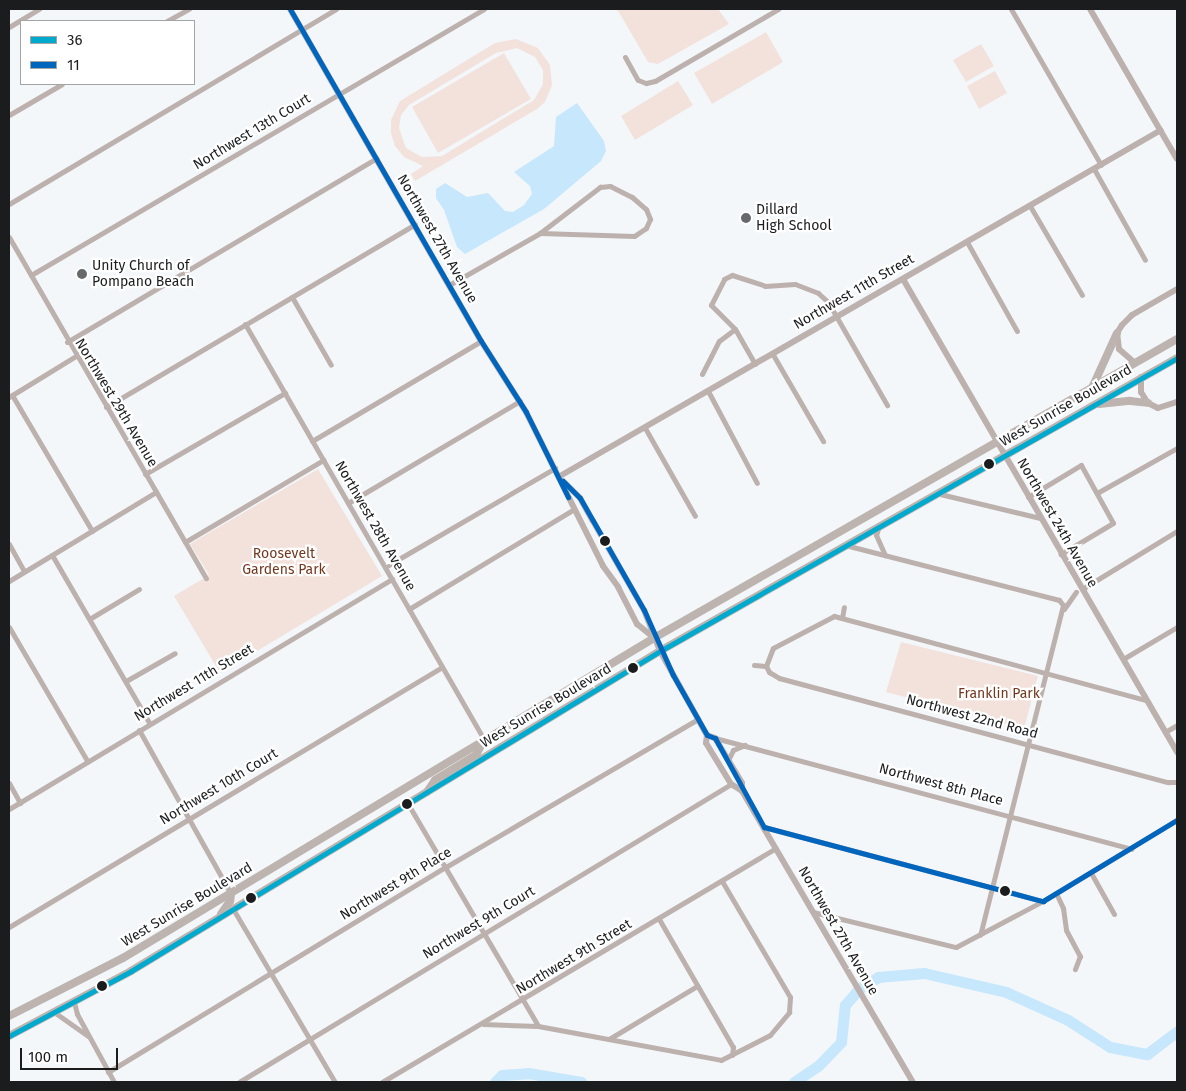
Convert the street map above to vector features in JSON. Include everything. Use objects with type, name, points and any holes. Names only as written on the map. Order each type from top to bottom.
[{"type":"main road","points":[[1092,388],[1117,334]]},
{"type":"main road","name":"West Sunrise Boulevard","points":[[9,1016],[123,958],[231,895],[654,638],[1177,339]]},
{"type":"main road","name":"West Sunrise Boulevard","points":[[9,1036],[74,1002],[216,920],[660,651],[1177,358]]},
{"type":"main road","points":[[1092,405],[1121,401],[1148,403]]},
{"type":"main road","points":[[426,794],[434,780],[476,755],[484,740]]},
{"type":"main road","points":[[234,909],[234,901],[244,887]]},
{"type":"main road","points":[[216,920],[228,905],[231,895]]},
{"type":"street","points":[[21,20],[39,9]]},
{"type":"street","points":[[169,20],[188,9]]},
{"type":"street","name":"Northwest 27th Avenue","points":[[290,9],[449,285],[520,401],[555,468],[580,498],[644,610],[660,651],[707,735],[706,743],[731,784],[742,791],[911,1082]]},
{"type":"street","points":[[9,204],[336,9]]},
{"type":"street","name":"Northwest 13th Court","points":[[31,275],[484,9]]},
{"type":"street","points":[[625,57],[638,80],[646,83],[655,81],[778,9]]},
{"type":"street","points":[[1011,9],[1101,166]]},
{"type":"street","points":[[1090,9],[1177,159]]},
{"type":"street","points":[[9,27],[20,20]]},
{"type":"street","points":[[9,115],[60,85]]},
{"type":"street","name":"Northwest 11th Street","points":[[562,478],[708,390],[1161,130]]},
{"type":"street","points":[[67,342],[377,158]]},
{"type":"street","points":[[1094,169],[1145,260]]},
{"type":"street","points":[[449,285],[540,233],[600,187],[610,186],[632,197],[646,209],[650,219],[646,228],[634,236],[540,233]]},
{"type":"street","points":[[1030,206],[1082,295]]},
{"type":"street","points":[[106,407],[415,224]]},
{"type":"street","name":"Northwest 29th Avenue","points":[[9,237],[67,342],[206,578]]},
{"type":"street","points":[[967,242],[1017,331]]},
{"type":"street","points":[[755,364],[735,328],[711,305],[724,279],[732,276],[765,286],[792,284],[807,288],[828,302],[887,405]]},
{"type":"street","name":"Northwest 24th Avenue","points":[[903,279],[1061,554],[1079,590],[1123,659],[1177,752]]},
{"type":"street","points":[[1135,363],[1122,352],[1117,334],[1132,315],[1177,289]]},
{"type":"street","points":[[292,297],[331,365]]},
{"type":"street","name":"Northwest 28th Avenue","points":[[245,324],[484,740]]},
{"type":"street","points":[[702,374],[720,341],[735,328]]},
{"type":"street","points":[[312,441],[482,341]]},
{"type":"street","points":[[772,354],[823,441]]},
{"type":"street","points":[[76,356],[10,396],[92,531]]},
{"type":"street","points":[[1142,377],[1141,392],[1148,403],[1158,408],[1177,402]]},
{"type":"street","points":[[708,390],[757,482]]},
{"type":"street","points":[[145,474],[285,393]]},
{"type":"street","points":[[348,504],[520,401]]},
{"type":"street","points":[[645,428],[695,516]]},
{"type":"street","points":[[1097,493],[1177,448]]},
{"type":"street","points":[[185,542],[324,460]]},
{"type":"street","points":[[1028,497],[1081,465],[1113,523],[1061,554]]},
{"type":"street","points":[[385,567],[555,468]]},
{"type":"street","name":"Northwest 27th Avenue","points":[[562,478],[574,509],[603,566],[618,587],[637,624],[654,638]]},
{"type":"street","points":[[9,581],[156,492]]},
{"type":"street","points":[[940,494],[1040,518]]},
{"type":"street","points":[[409,609],[574,509]]},
{"type":"street","points":[[878,529],[876,535],[886,556]]},
{"type":"street","points":[[1059,600],[1177,531]]},
{"type":"street","points":[[9,544],[24,571]]},
{"type":"street","points":[[848,546],[1059,600],[1064,607]]},
{"type":"street","points":[[52,554],[91,618],[150,724]]},
{"type":"street","name":"Northwest 11th Street","points":[[9,809],[392,579]]},
{"type":"street","points":[[91,618],[139,589]]},
{"type":"street","points":[[980,935],[1064,607],[1079,590]]},
{"type":"street","points":[[842,618],[844,607]]},
{"type":"street","points":[[754,665],[766,666],[773,648],[834,616],[1048,671],[1146,700]]},
{"type":"street","points":[[9,627],[88,762]]},
{"type":"street","points":[[1123,659],[1177,627]]},
{"type":"street","points":[[126,681],[175,653]]},
{"type":"street","name":"Northwest 22nd Road","points":[[766,666],[769,672],[779,678],[1168,782],[1177,782]]},
{"type":"street","name":"Northwest 10th Court","points":[[9,927],[442,667]]},
{"type":"street","name":"Northwest 9th Place","points":[[108,1072],[444,868],[698,719]]},
{"type":"street","points":[[1166,732],[1177,725]]},
{"type":"street","points":[[139,730],[231,895]]},
{"type":"street","points":[[707,735],[715,738]]},
{"type":"street","name":"Northwest 27th Avenue","points":[[715,738],[742,783],[742,791]]},
{"type":"street","name":"Northwest 8th Place","points":[[715,738],[1011,814],[1130,848]]},
{"type":"street","points":[[728,760],[733,750],[745,745]]},
{"type":"street","points":[[9,783],[20,803]]},
{"type":"street","name":"Northwest 9th Court","points":[[239,1082],[731,784]]},
{"type":"street","points":[[408,804],[538,1026]]},
{"type":"street","points":[[812,912],[956,947],[1056,894],[1177,820]]},
{"type":"street","points":[[764,828],[992,885],[1043,901]]},
{"type":"street","name":"Northwest 9th Street","points":[[382,1082],[523,1001],[776,848]]},
{"type":"street","points":[[1091,873],[1114,914]]},
{"type":"street","points":[[484,1024],[538,1026],[721,1060],[770,1035],[789,1012],[790,997],[722,881]]},
{"type":"street","points":[[1056,894],[1063,908],[1066,930],[1080,956],[1076,969]]},
{"type":"street","points":[[234,909],[335,1082]]},
{"type":"street","points":[[659,918],[733,1047],[732,1055]]},
{"type":"street","points":[[609,1039],[697,986]]},
{"type":"street","points":[[74,1002],[89,1036],[114,1082]]},
{"type":"street","points":[[54,1012],[89,1036]]},
{"type":"green space","points":[[617,9],[718,9],[729,24],[658,64],[648,62]]},
{"type":"green space","points":[[766,32],[783,62],[712,104],[694,73]]},
{"type":"green space","points":[[516,39],[538,48],[550,65],[552,85],[545,102],[537,109],[415,181],[411,174],[423,166],[404,157],[395,146],[391,133],[391,120],[400,101],[495,43]],"holes":[[[517,48],[535,57],[543,70],[543,84],[534,100],[442,156],[422,157],[406,148],[399,128],[401,115],[409,105],[496,53]]]},
{"type":"green space","points":[[981,44],[994,66],[966,82],[953,60]]},
{"type":"green space","points":[[504,53],[531,99],[438,153],[412,107]]},
{"type":"green space","points":[[995,71],[1007,93],[979,109],[967,86]]},
{"type":"green space","points":[[678,81],[693,105],[635,140],[621,116]]},
{"type":"green space","name":"Roosevelt Gardens Park","points":[[318,469],[382,576],[220,673],[174,596],[209,575],[190,544]]},
{"type":"green space","name":"Franklin Park","points":[[901,642],[1038,676],[1024,729],[886,692]]},
{"type":"water","points":[[577,103],[604,141],[606,151],[601,161],[544,209],[465,254],[457,247],[444,210],[436,198],[436,189],[445,183],[467,197],[488,193],[505,211],[513,212],[524,205],[532,194],[530,186],[514,172],[554,146],[556,117]]},
{"type":"waterway","points":[[794,1082],[818,1066],[841,1042],[845,1005],[860,988],[878,977],[924,973],[1006,992],[1068,1020],[1110,1047],[1147,1054],[1177,1031]]},
{"type":"waterway","points":[[495,1082],[502,1075],[528,1073],[581,1082]]},
{"type":"transit line","name":"11","points":[[290,9],[481,341],[526,412],[568,497]]},
{"type":"transit line","name":"36","points":[[9,1036],[131,971],[660,651],[1177,358]]},
{"type":"transit line","name":"11","points":[[563,481],[580,498],[644,610],[673,675],[707,735],[715,738],[764,827],[1043,901],[1177,820]]},
{"type":"place","name":"Dillard High School","points":[[746,218]]},
{"type":"place","name":"Unity Church of Pompano Beach","points":[[82,274]]}]
